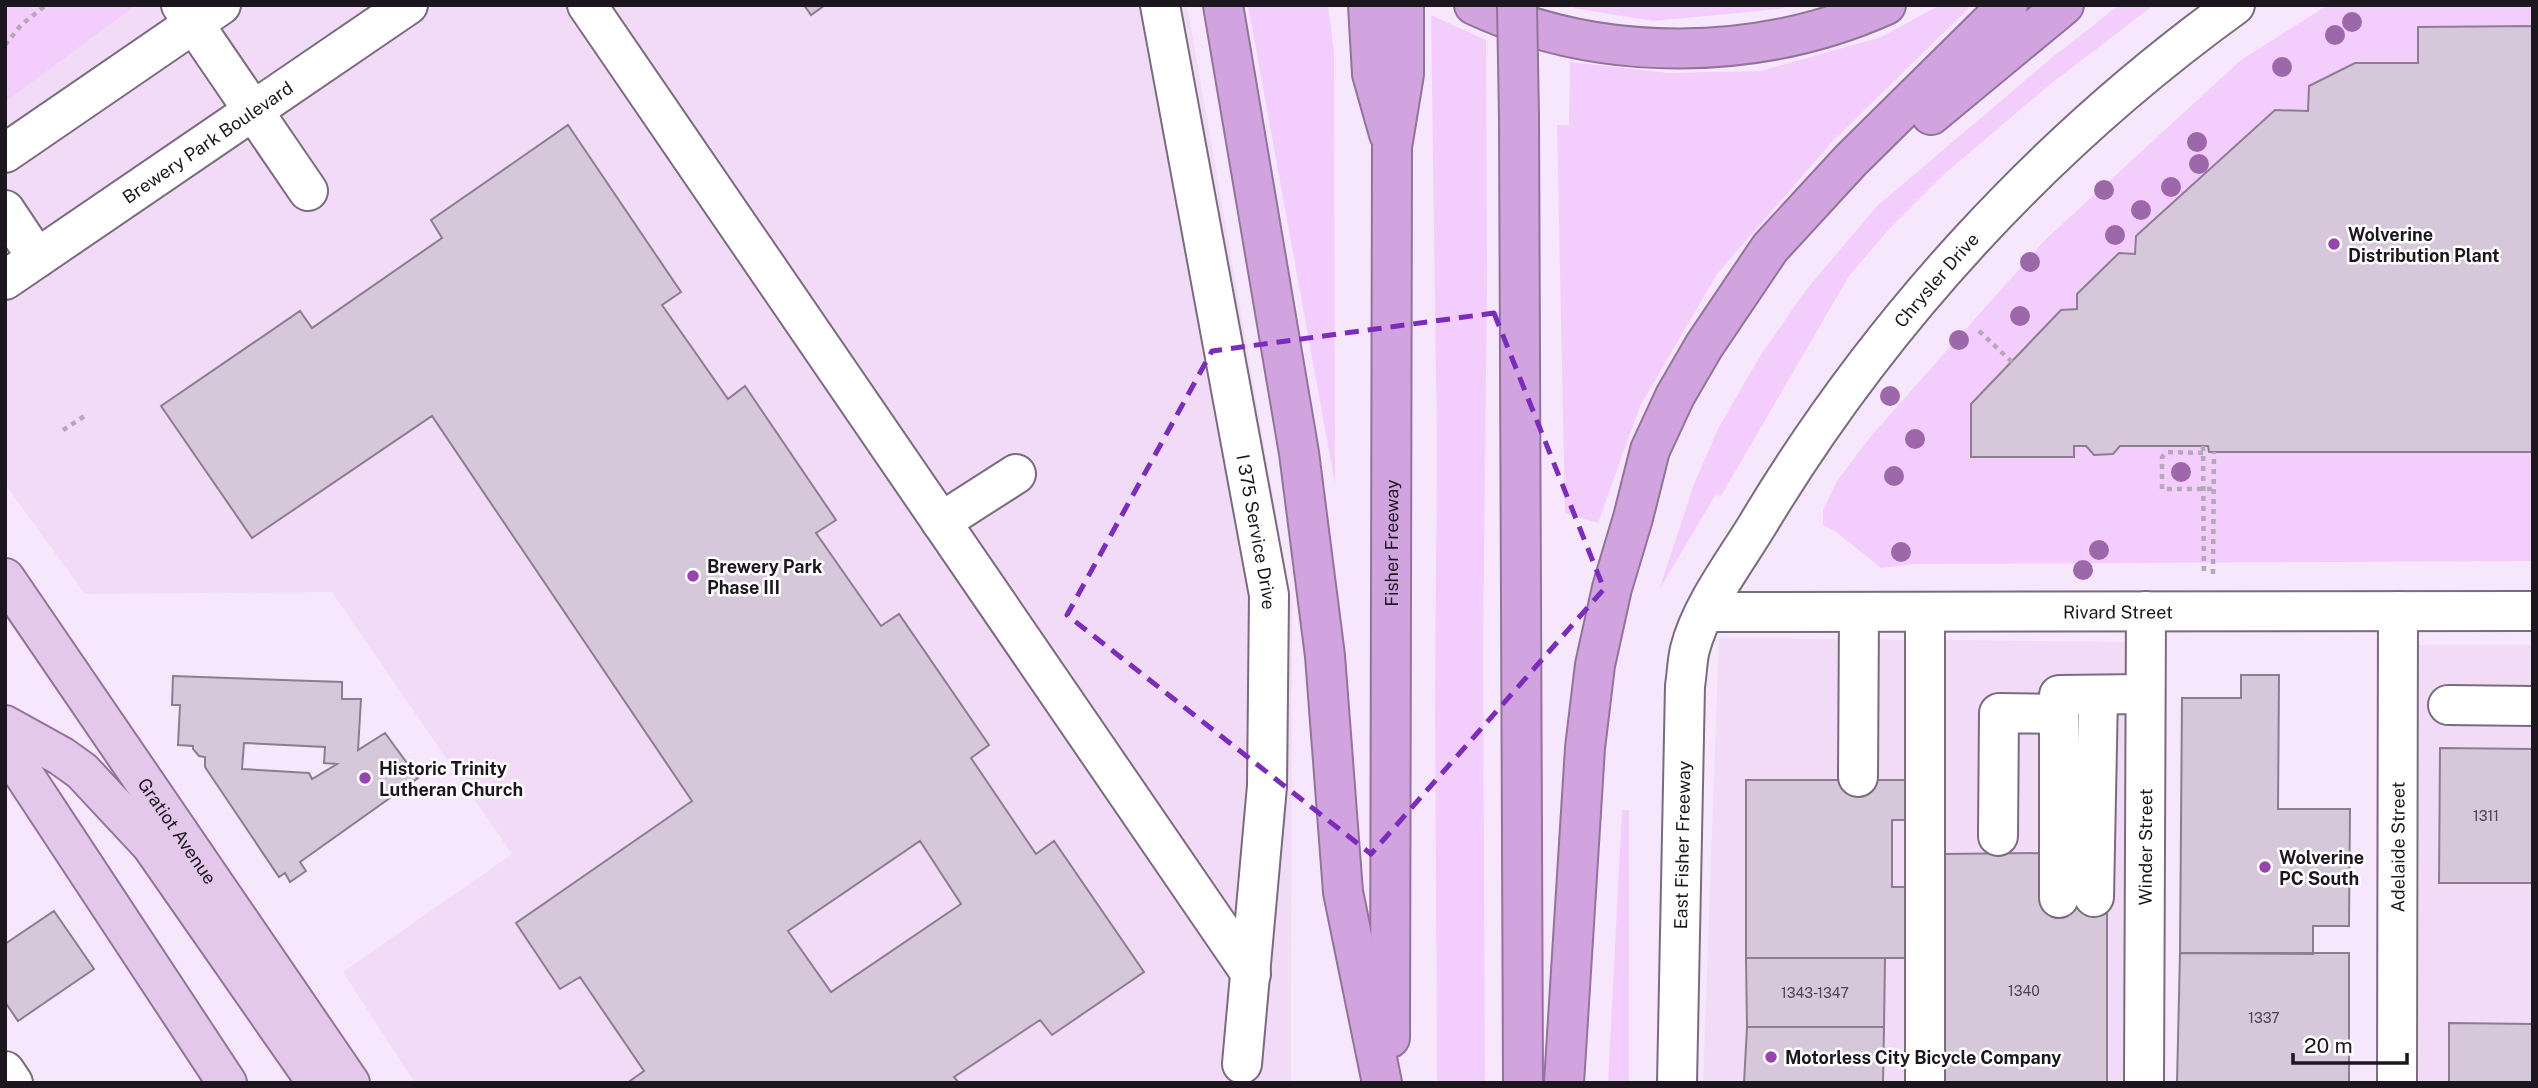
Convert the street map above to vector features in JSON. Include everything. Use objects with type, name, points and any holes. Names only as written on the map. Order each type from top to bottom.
[{"type":"highway","points":[[1223,5],[1300,467],[1325,656],[1343,892],[1382,1083]]},
{"type":"highway","points":[[1368,5],[1388,74]]},
{"type":"highway","points":[[1388,74],[1404,5]]},
{"type":"highway","points":[[1474,5],[1491,13],[1573,37],[1615,44],[1661,47],[1759,44],[1842,23],[1886,5]]},
{"type":"highway","points":[[1517,5],[1523,1083]]},
{"type":"highway","points":[[1564,1083],[1587,734],[1595,665],[1612,588],[1650,450],[1675,396],[1729,306],[1770,248],[1851,159],[2008,5]]},
{"type":"highway","points":[[1633,518],[1668,458],[1692,406],[1721,356],[1752,307],[1823,216],[1905,136],[2064,5]]},
{"type":"highway","name":"Fisher Freeway","points":[[1388,74],[1392,147],[1390,1083]]},
{"type":"main road","name":"Gratiot Avenue","points":[[5,578],[350,1083]]},
{"type":"main road","points":[[5,725],[61,755],[82,771],[151,845],[317,1083]]},
{"type":"main road","points":[[5,746],[227,1083]]},
{"type":"street","name":"Brewery Park Boulevard","points":[[5,279],[408,5]]},
{"type":"street","points":[[587,5],[1251,974]]},
{"type":"street","name":"I 375 Service Drive","points":[[1160,5],[1269,595],[1267,786],[1242,1076]]},
{"type":"street","name":"Chrysler Drive","points":[[1705,612],[1805,449],[1842,396],[1931,285],[2028,181],[2132,86],[2235,5]]},
{"type":"street","points":[[5,153],[199,11],[253,112],[309,191]]},
{"type":"street","points":[[5,210],[37,258]]},
{"type":"street","points":[[942,522],[1016,474]]},
{"type":"street","name":"Winder Street","points":[[2144,1083],[2146,611]]},
{"type":"street","name":"Adelaide Street","points":[[2397,1083],[2398,611]]},
{"type":"street","name":"Rivard Street","points":[[1705,612],[2533,611]]},
{"type":"street","name":"East Fisher Freeway","points":[[1677,1083],[1685,686],[1690,649],[1705,612]]},
{"type":"street","points":[[1858,777],[1859,612]]},
{"type":"street","points":[[1925,612],[1925,1083]]},
{"type":"street","points":[[1998,836],[1999,713],[2145,694]]},
{"type":"street","points":[[2077,897],[2079,701]]},
{"type":"street","points":[[2448,705],[2533,706]]},
{"type":"street","points":[[5,1071],[13,1083]]},
{"type":"path","points":[[5,45],[21,24],[46,5]]},
{"type":"path","points":[[1979,331],[2012,362]]},
{"type":"path","points":[[64,430],[86,415]]},
{"type":"path","points":[[2203,446],[2204,583]]},
{"type":"path","points":[[2203,453],[2167,452],[2162,457],[2162,489],[2214,489]]},
{"type":"path","points":[[2214,452],[2214,583]]},
{"type":"highlighted area","points":[[1494,313],[1604,589],[1371,854],[1067,615],[1212,351]]},
{"type":"shaded area","points":[[5,5],[1187,5],[1292,604],[1291,1083],[415,1083],[343,972],[512,854],[332,592],[85,594],[5,484]]},
{"type":"shaded area","points":[[5,5],[136,5],[5,102]]},
{"type":"shaded area","points":[[1248,5],[1328,5],[1334,52],[1335,484]]},
{"type":"shaded area","points":[[1573,5],[1791,5],[1780,9],[1653,21],[1573,8]]},
{"type":"shaded area","points":[[1940,5],[1972,5],[1832,142],[1717,274],[1640,406],[1598,523],[1565,513],[1557,125],[1569,125],[1570,62],[1669,73],[1761,71],[1881,37]]},
{"type":"shaded area","points":[[2119,5],[2154,5],[2053,82],[1943,175],[1890,228],[1849,276],[1721,496],[1716,494],[1659,590],[1694,484],[1718,429],[1760,356],[1806,290],[1876,207],[2049,60]]},
{"type":"shaded area","points":[[2328,5],[2533,5],[2533,561],[1915,564],[1881,568],[1835,531],[1823,525],[1823,510],[1837,481],[1871,436],[2045,240],[2241,60]]},
{"type":"shaded area","points":[[1431,15],[1486,40],[1487,282],[1483,655],[1485,1083],[1437,1083],[1437,447]]},
{"type":"shaded area","points":[[1719,638],[2137,642],[2132,1083],[1703,1083]]},
{"type":"shaded area","points":[[2419,645],[2533,645],[2533,1083],[2419,1083]]},
{"type":"shaded area","points":[[1622,810],[1629,810],[1629,1083],[1608,1083]]},
{"type":"building","points":[[804,5],[825,5],[811,15]]},
{"type":"building","name":"Wolverine Distribution Plant","points":[[2533,26],[2533,452],[2209,452],[2208,446],[2120,446],[2113,454],[2094,455],[2086,446],[2074,446],[2074,457],[1971,457],[1971,404],[2061,310],[2077,309],[2077,294],[2119,253],[2135,254],[2136,236],[2275,110],[2308,111],[2309,86],[2355,63],[2418,63],[2418,27]]},
{"type":"building","name":"Brewery Park Phase III","points":[[568,125],[681,292],[662,305],[728,399],[745,386],[836,520],[816,533],[881,626],[899,614],[989,745],[971,758],[1036,854],[1054,841],[1144,972],[1052,1035],[1040,1020],[954,1077],[959,1083],[627,1083],[644,1071],[580,977],[560,989],[516,923],[692,801],[432,416],[252,538],[161,406],[300,311],[312,328],[442,238],[431,220]],"holes":[[[920,841],[961,904],[831,992],[788,931]]]},
{"type":"building","name":"Wolverine PC South","points":[[2241,675],[2279,675],[2278,809],[2350,809],[2349,926],[2313,926],[2313,954],[2180,953],[2182,698],[2241,698]]},
{"type":"building","name":"Historic Trinity Lutheran Church","points":[[173,676],[342,682],[342,699],[361,699],[358,750],[385,733],[418,778],[300,862],[306,871],[290,882],[285,873],[279,877],[205,767],[205,757],[199,756],[193,746],[178,745],[180,705],[172,705]],"holes":[[[244,743],[325,747],[324,763],[337,764],[312,779],[309,773],[242,769]]]},
{"type":"building","points":[[2440,748],[2533,749],[2533,883],[2439,883]]},
{"type":"building","points":[[1746,780],[1908,780],[1908,820],[1892,820],[1892,887],[1908,887],[1909,958],[1746,958]]},
{"type":"building","points":[[2045,853],[2107,898],[2107,1083],[1942,1083],[1942,854]]},
{"type":"building","points":[[54,911],[94,969],[18,1021],[5,1002],[5,944]]},
{"type":"building","points":[[2180,953],[2349,953],[2349,1083],[2177,1083]]},
{"type":"building","points":[[1746,958],[1885,958],[1884,1027],[1747,1027]]},
{"type":"building","points":[[2449,1023],[2533,1024],[2533,1083],[2449,1083]]},
{"type":"building","points":[[1747,1027],[1884,1027],[1883,1083],[1744,1083]]},
{"type":"place","name":"Wolverine Distribution Plant","points":[[2334,244]]},
{"type":"place","name":"Brewery Park Phase III","points":[[693,576]]},
{"type":"place","name":"Historic Trinity Lutheran Church","points":[[365,778]]},
{"type":"place","name":"Wolverine PC South","points":[[2265,867]]},
{"type":"place","name":"Motorless City Bicycle Company","points":[[1771,1057]]}]
